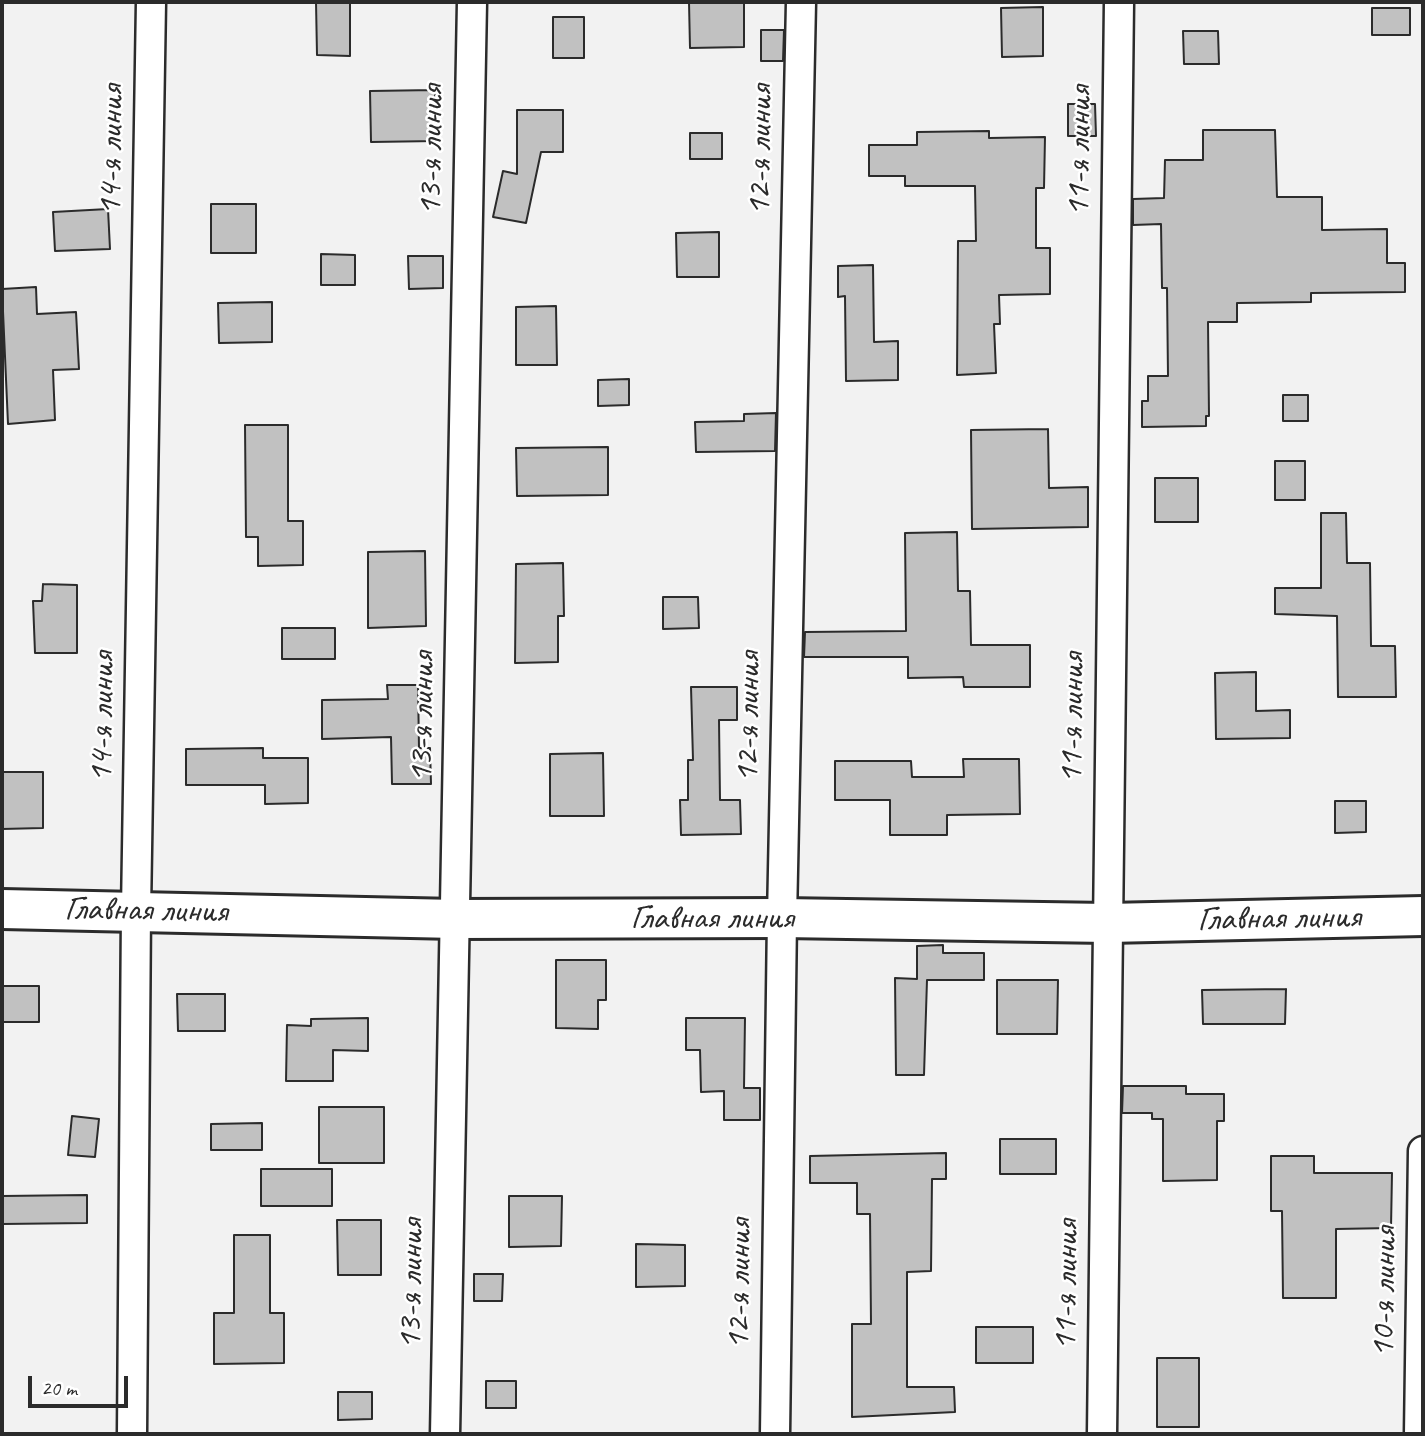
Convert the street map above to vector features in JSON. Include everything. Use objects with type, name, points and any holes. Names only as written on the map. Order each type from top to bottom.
[{"type":"street","name":"14-я линия","points":[[132,1434],[136,910],[151,2]]},
{"type":"street","name":"13-я линия","points":[[445,1434],[472,2]]},
{"type":"street","name":"12-я линия","points":[[775,1434],[782,918],[801,2]]},
{"type":"street","name":"11-я линия","points":[[1102,1434],[1119,2]]},
{"type":"street","name":"Главная линия","points":[[2,909],[456,919],[782,918],[1108,923],[1423,916]]},
{"type":"street","name":"10-я линия","points":[[1419,1434],[1423,1151]]},
{"type":"building","points":[[316,2],[350,2],[350,56],[317,55]]},
{"type":"building","points":[[689,2],[744,2],[744,47],[690,48]]},
{"type":"building","points":[[1043,7],[1043,56],[1002,57],[1001,8]]},
{"type":"building","points":[[1372,8],[1410,8],[1410,35],[1372,35]]},
{"type":"building","points":[[553,17],[584,17],[584,58],[553,58]]},
{"type":"building","points":[[761,30],[784,30],[783,61],[761,61]]},
{"type":"building","points":[[1183,31],[1218,31],[1219,64],[1184,64]]},
{"type":"building","points":[[435,90],[436,141],[371,142],[370,91]]},
{"type":"building","points":[[1068,104],[1095,104],[1096,136],[1068,136]]},
{"type":"building","points":[[517,110],[563,110],[563,152],[541,152],[526,223],[493,217],[503,171],[517,174]]},
{"type":"building","points":[[1203,130],[1275,130],[1277,197],[1322,197],[1322,230],[1387,229],[1387,263],[1405,263],[1405,292],[1311,293],[1311,302],[1237,303],[1237,322],[1208,322],[1209,416],[1206,416],[1206,426],[1142,427],[1142,401],[1148,401],[1148,376],[1168,376],[1167,288],[1162,288],[1161,224],[1133,225],[1133,199],[1164,198],[1165,160],[1203,160]]},
{"type":"building","points":[[989,131],[989,138],[1045,137],[1044,188],[1036,188],[1036,248],[1050,248],[1050,294],[999,295],[1000,324],[994,324],[996,373],[957,375],[958,241],[976,241],[975,186],[905,186],[905,176],[869,176],[869,145],[917,145],[917,132]]},
{"type":"building","points":[[690,133],[722,133],[722,159],[690,159]]},
{"type":"building","points":[[211,204],[256,204],[256,253],[211,253]]},
{"type":"building","points":[[108,209],[110,249],[55,251],[53,212]]},
{"type":"building","points":[[719,232],[719,277],[677,277],[676,233]]},
{"type":"building","points":[[321,254],[355,255],[355,285],[321,285]]},
{"type":"building","points":[[408,256],[443,256],[443,288],[409,289]]},
{"type":"building","points":[[873,265],[874,342],[898,341],[898,380],[846,381],[845,296],[838,297],[838,266]]},
{"type":"building","points":[[36,287],[37,314],[76,312],[79,369],[53,370],[55,420],[8,424],[2,289]]},
{"type":"building","points":[[272,302],[272,342],[219,343],[218,303]]},
{"type":"building","points":[[556,306],[557,365],[516,365],[516,307]]},
{"type":"building","points":[[629,379],[629,405],[598,406],[598,380]]},
{"type":"building","points":[[1283,395],[1308,395],[1308,421],[1283,421]]},
{"type":"building","points":[[776,413],[775,451],[696,452],[695,422],[744,421],[744,414]]},
{"type":"building","points":[[245,425],[288,425],[288,521],[303,521],[303,565],[258,566],[258,537],[246,537]]},
{"type":"building","points":[[1048,429],[1049,488],[1088,487],[1088,527],[972,529],[971,430]]},
{"type":"building","points":[[608,447],[608,495],[517,496],[516,448]]},
{"type":"building","points":[[1275,461],[1305,461],[1305,500],[1275,500]]},
{"type":"building","points":[[1155,478],[1198,478],[1198,522],[1155,522]]},
{"type":"building","points":[[1321,513],[1346,513],[1347,563],[1370,563],[1371,646],[1395,646],[1396,697],[1338,697],[1337,616],[1275,614],[1275,588],[1321,588]]},
{"type":"building","points":[[957,532],[958,591],[970,591],[971,645],[1030,645],[1030,687],[964,687],[963,677],[908,678],[908,657],[804,657],[805,632],[906,631],[905,533]]},
{"type":"building","points":[[425,551],[426,626],[368,628],[368,552]]},
{"type":"building","points":[[563,563],[564,616],[558,616],[558,662],[515,663],[516,564]]},
{"type":"building","points":[[43,584],[77,585],[77,653],[35,653],[33,601],[42,601]]},
{"type":"building","points":[[663,597],[698,597],[699,628],[663,629]]},
{"type":"building","points":[[282,628],[335,628],[335,659],[282,659]]},
{"type":"building","points":[[1256,672],[1256,711],[1290,710],[1290,738],[1216,739],[1215,673]]},
{"type":"building","points":[[387,685],[418,685],[419,748],[430,748],[431,784],[392,784],[391,737],[322,739],[322,700],[388,699]]},
{"type":"building","points":[[691,687],[737,687],[737,720],[719,720],[720,800],[740,800],[741,834],[681,835],[680,800],[688,800],[688,760],[693,760]]},
{"type":"building","points":[[263,748],[263,758],[308,758],[308,803],[265,804],[265,785],[186,785],[186,749]]},
{"type":"building","points":[[603,753],[604,816],[550,816],[550,754]]},
{"type":"building","points":[[963,759],[1019,759],[1020,814],[947,815],[947,835],[890,835],[890,800],[835,800],[835,761],[911,761],[912,777],[964,777]]},
{"type":"building","points":[[2,772],[43,772],[43,828],[2,829]]},
{"type":"building","points":[[1335,801],[1366,801],[1366,832],[1335,833]]},
{"type":"building","points":[[943,945],[943,953],[984,953],[984,980],[927,980],[924,1075],[896,1075],[895,978],[917,979],[917,946]]},
{"type":"building","points":[[556,960],[606,960],[606,1000],[598,1000],[598,1029],[556,1028]]},
{"type":"building","points":[[997,980],[1058,980],[1057,1034],[997,1034]]},
{"type":"building","points":[[2,986],[39,986],[39,1022],[2,1022]]},
{"type":"building","points":[[1286,989],[1285,1024],[1203,1024],[1202,990]]},
{"type":"building","points":[[177,994],[225,994],[225,1031],[178,1031]]},
{"type":"building","points":[[368,1018],[368,1051],[333,1050],[333,1081],[286,1081],[287,1025],[311,1026],[311,1019]]},
{"type":"building","points":[[686,1018],[745,1018],[744,1088],[760,1088],[760,1120],[724,1120],[724,1091],[701,1092],[700,1050],[686,1050]]},
{"type":"building","points":[[1123,1086],[1186,1086],[1186,1094],[1224,1094],[1224,1121],[1217,1121],[1217,1180],[1163,1181],[1163,1119],[1152,1119],[1152,1113],[1122,1113]]},
{"type":"building","points":[[319,1107],[384,1107],[384,1163],[319,1163]]},
{"type":"building","points":[[72,1116],[99,1119],[95,1157],[68,1155]]},
{"type":"building","points":[[262,1123],[262,1150],[211,1150],[211,1124]]},
{"type":"building","points":[[1000,1139],[1056,1139],[1056,1174],[1000,1174]]},
{"type":"building","points":[[946,1153],[946,1179],[932,1179],[931,1271],[907,1272],[907,1387],[954,1387],[955,1412],[852,1417],[852,1324],[871,1324],[870,1214],[857,1214],[857,1183],[810,1183],[810,1156]]},
{"type":"building","points":[[1271,1156],[1314,1156],[1314,1173],[1392,1173],[1391,1228],[1336,1229],[1336,1298],[1283,1298],[1282,1211],[1271,1211]]},
{"type":"building","points":[[261,1169],[332,1169],[332,1206],[261,1206]]},
{"type":"building","points":[[87,1195],[87,1223],[2,1224],[2,1196]]},
{"type":"building","points":[[509,1196],[562,1196],[561,1246],[509,1247]]},
{"type":"building","points":[[337,1220],[381,1220],[381,1275],[338,1275]]},
{"type":"building","points":[[234,1235],[270,1235],[270,1313],[284,1313],[284,1363],[214,1364],[214,1313],[234,1313]]},
{"type":"building","points":[[636,1244],[685,1245],[685,1286],[636,1287]]},
{"type":"building","points":[[474,1274],[503,1274],[502,1301],[474,1301]]},
{"type":"building","points":[[976,1327],[1033,1327],[1033,1363],[976,1363]]},
{"type":"building","points":[[1157,1358],[1199,1358],[1199,1427],[1157,1427]]},
{"type":"building","points":[[486,1381],[516,1381],[516,1408],[486,1408]]},
{"type":"building","points":[[338,1392],[372,1392],[372,1419],[338,1420]]}]
